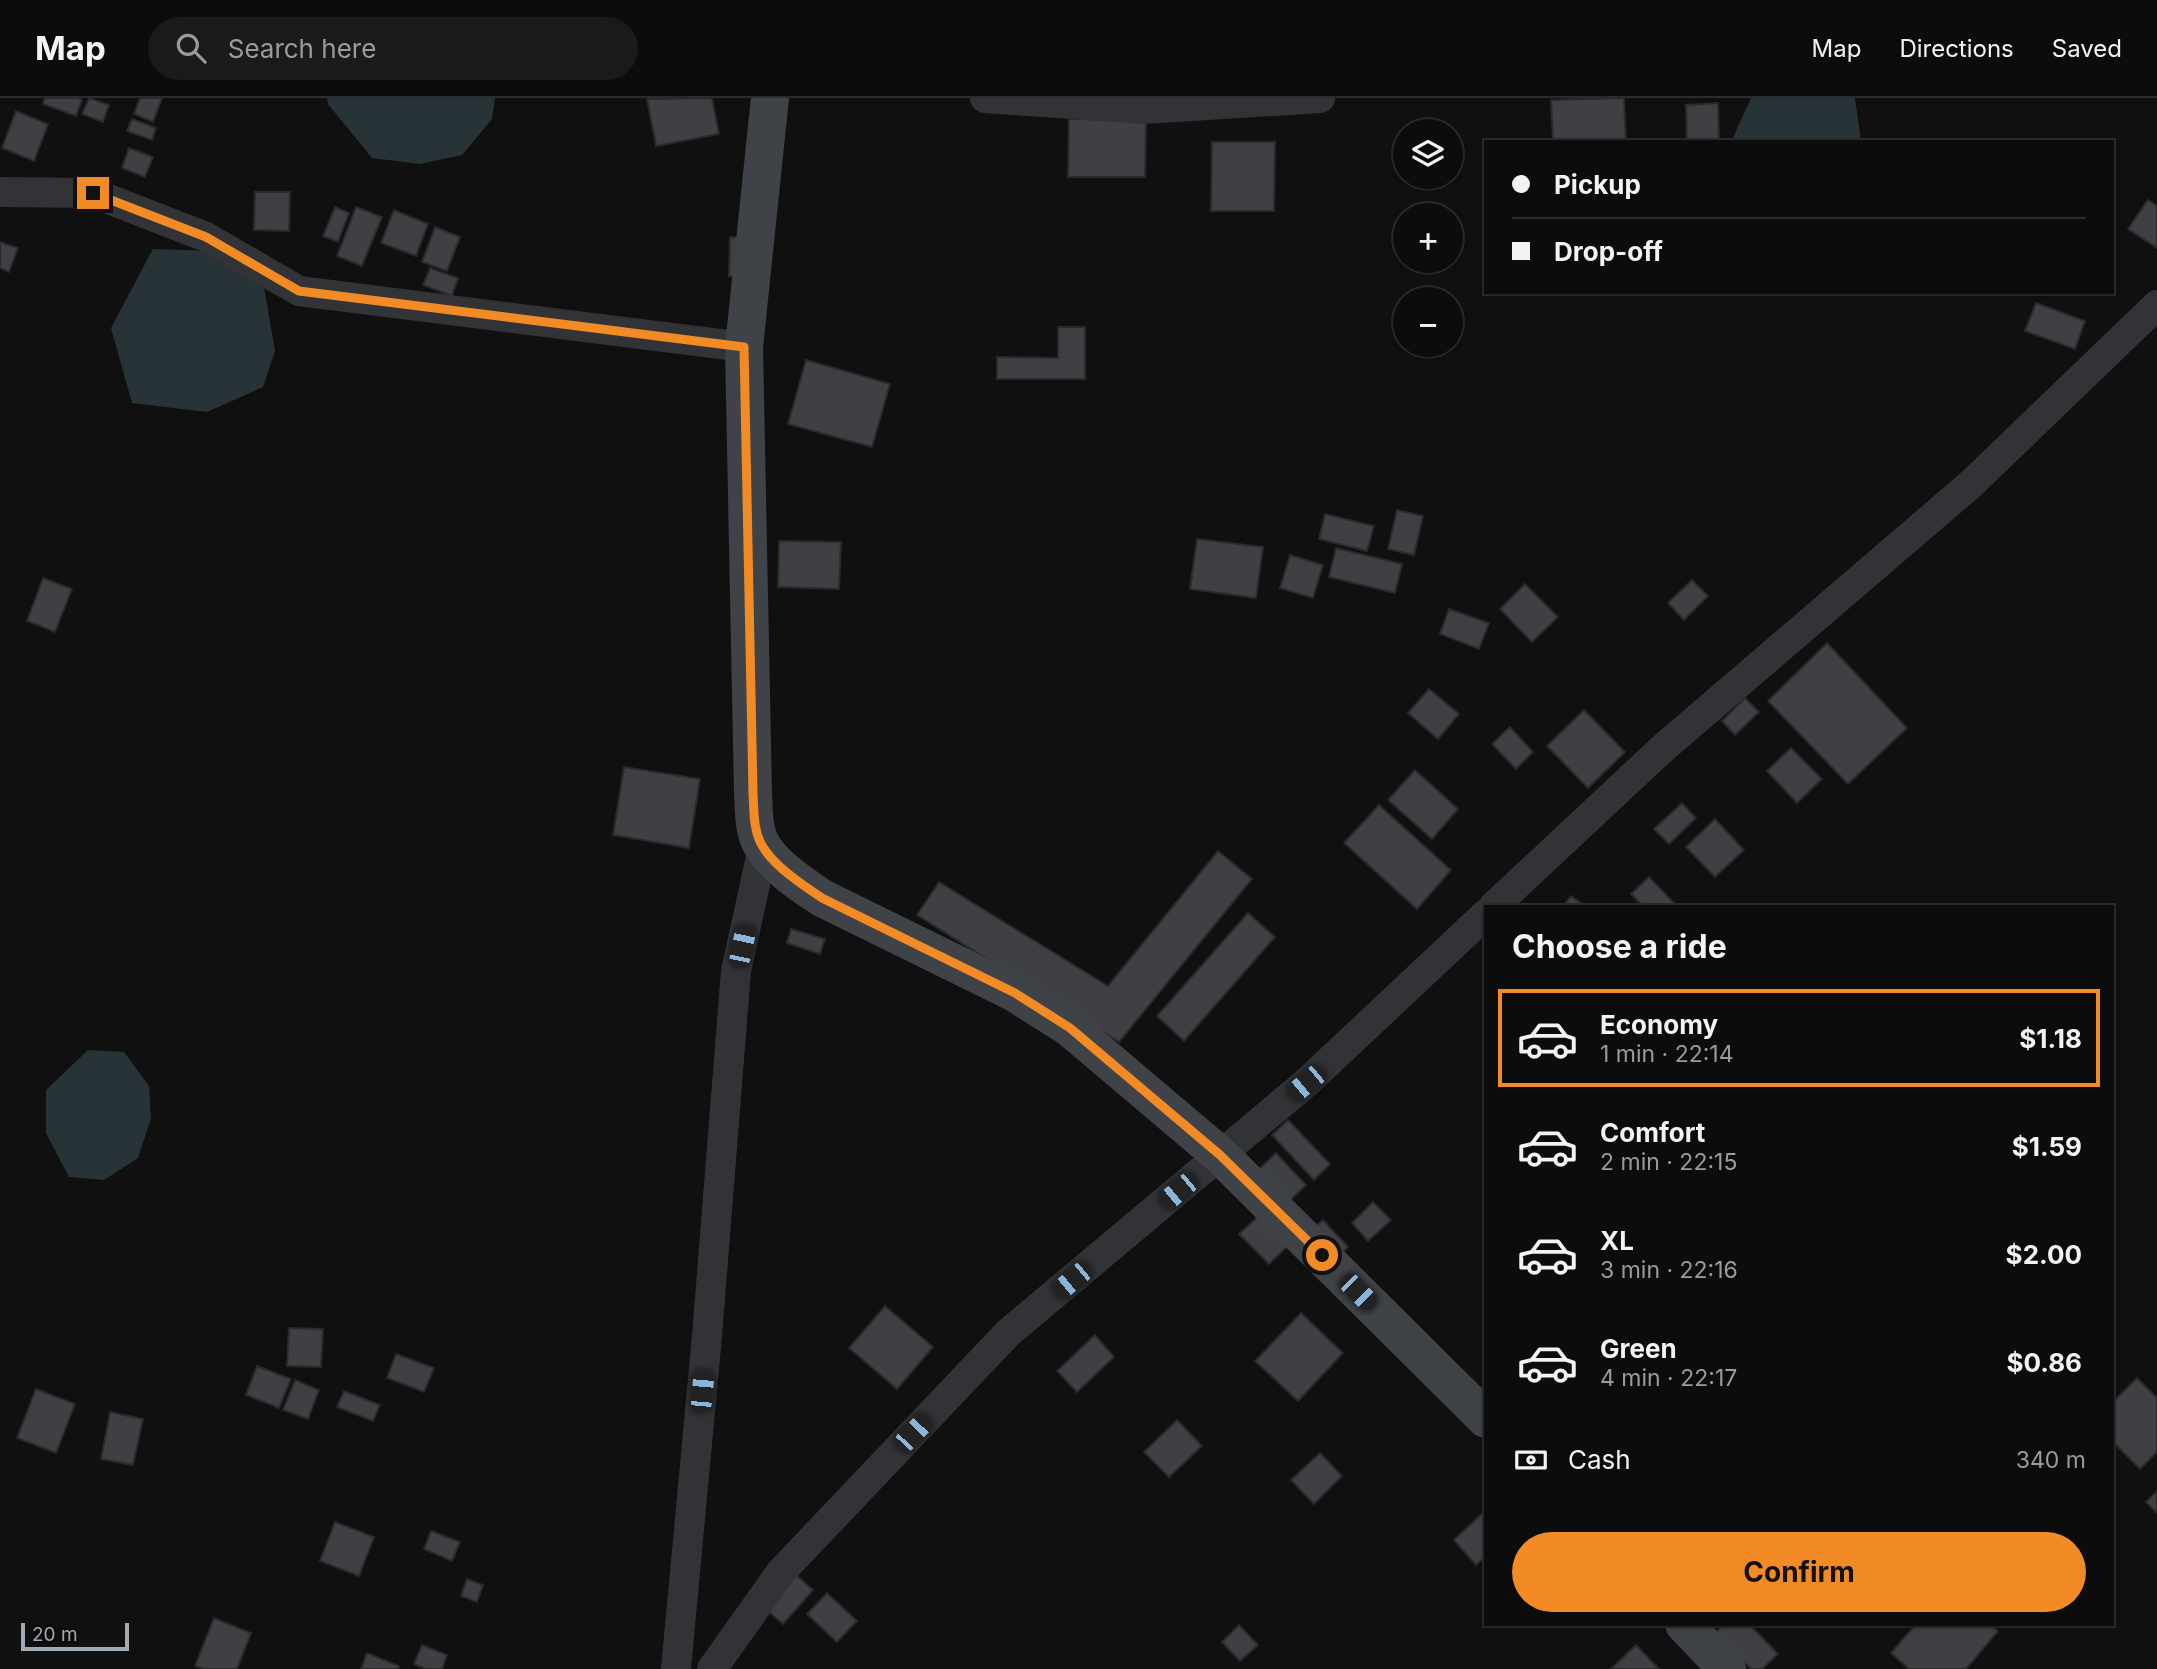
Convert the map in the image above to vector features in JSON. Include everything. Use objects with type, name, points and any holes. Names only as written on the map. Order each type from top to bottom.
[{"type":"street","points":[[676,1669],[707,1336],[736,971],[763,848],[754,816],[753,793],[744,347],[770,98]]},
{"type":"street","points":[[985,98],[1144,109],[1320,98]]},
{"type":"street","points":[[0,192],[93,193],[206,237],[299,291],[744,347]]},
{"type":"street","points":[[1495,905],[1662,749],[1971,484],[2157,306]]},
{"type":"street","points":[[763,848],[799,883],[822,898],[1015,993],[1070,1028],[1220,1155],[1484,1417]]},
{"type":"street","points":[[712,1669],[781,1572],[1008,1333],[1306,1083],[1484,916]]},
{"type":"street","points":[[1686,1626],[1727,1669]]},
{"type":"shaded area","points":[[327,98],[495,98],[492,119],[462,155],[420,164],[372,158],[328,104]]},
{"type":"shaded area","points":[[1751,98],[1855,98],[1861,140],[1732,140]]},
{"type":"shaded area","points":[[153,249],[217,251],[262,275],[275,351],[263,387],[207,412],[132,403],[111,328]]},
{"type":"shaded area","points":[[88,1050],[124,1052],[149,1086],[151,1118],[138,1158],[104,1180],[69,1177],[46,1133],[46,1090]]},
{"type":"building","points":[[45,98],[82,100],[76,116],[43,104]]},
{"type":"building","points":[[89,98],[109,105],[103,122],[82,114]]},
{"type":"building","points":[[140,98],[162,98],[153,122],[134,114]]},
{"type":"building","points":[[712,98],[719,134],[656,146],[647,99]]},
{"type":"building","points":[[1624,98],[1626,140],[1553,140],[1551,100]]},
{"type":"building","points":[[1718,103],[1719,140],[1687,140],[1686,105]]},
{"type":"building","points":[[16,111],[48,124],[34,161],[2,148]]},
{"type":"building","points":[[132,119],[156,128],[152,140],[127,131]]},
{"type":"building","points":[[1069,119],[1146,119],[1145,177],[1068,177]]},
{"type":"building","points":[[1212,142],[1275,142],[1274,211],[1211,211]]},
{"type":"building","points":[[129,148],[153,157],[145,177],[122,168]]},
{"type":"building","points":[[255,192],[290,192],[289,231],[254,230]]},
{"type":"building","points":[[2148,200],[2157,206],[2157,248],[2128,229]]},
{"type":"building","points":[[335,207],[349,213],[338,242],[323,236]]},
{"type":"building","points":[[356,207],[382,217],[362,266],[337,256]]},
{"type":"building","points":[[394,210],[428,224],[416,256],[381,243]]},
{"type":"building","points":[[435,227],[460,237],[447,271],[422,262]]},
{"type":"building","points":[[730,237],[752,238],[751,277],[729,276]]},
{"type":"building","points":[[0,242],[18,248],[9,272],[0,268]]},
{"type":"building","points":[[430,268],[458,278],[452,296],[423,285]]},
{"type":"building","points":[[2036,303],[2085,321],[2075,349],[2025,331]]},
{"type":"building","points":[[1058,327],[1085,327],[1085,379],[997,379],[997,357],[1058,358]]},
{"type":"building","points":[[806,360],[890,384],[872,447],[788,424]]},
{"type":"building","points":[[1397,510],[1423,516],[1414,555],[1388,549]]},
{"type":"building","points":[[1325,514],[1374,526],[1367,551],[1319,539]]},
{"type":"building","points":[[1197,539],[1263,547],[1256,598],[1190,589]]},
{"type":"building","points":[[779,541],[841,542],[839,589],[778,587]]},
{"type":"building","points":[[1336,548],[1402,564],[1395,593],[1329,577]]},
{"type":"building","points":[[1290,555],[1323,565],[1313,598],[1280,588]]},
{"type":"building","points":[[43,578],[72,589],[55,632],[27,621]]},
{"type":"building","points":[[1692,580],[1708,596],[1684,620],[1668,603]]},
{"type":"building","points":[[1525,584],[1558,617],[1532,642],[1500,609]]},
{"type":"building","points":[[1449,609],[1489,623],[1479,649],[1440,634]]},
{"type":"building","points":[[1827,643],[1907,728],[1848,784],[1768,701]]},
{"type":"building","points":[[1429,689],[1459,714],[1438,739],[1408,713]]},
{"type":"building","points":[[1745,698],[1759,712],[1735,735],[1722,721]]},
{"type":"building","points":[[1584,710],[1625,752],[1588,788],[1547,746]]},
{"type":"building","points":[[1510,727],[1533,752],[1516,769],[1492,744]]},
{"type":"building","points":[[1791,748],[1822,779],[1797,803],[1767,771]]},
{"type":"building","points":[[624,767],[700,779],[689,848],[613,835]]},
{"type":"building","points":[[1415,770],[1458,809],[1432,839],[1388,800]]},
{"type":"building","points":[[1682,803],[1696,818],[1669,844],[1654,829]]},
{"type":"building","points":[[1379,805],[1451,870],[1417,909],[1344,843]]},
{"type":"building","points":[[1715,819],[1744,850],[1715,877],[1686,847]]},
{"type":"building","points":[[1218,851],[1252,879],[1119,1042],[917,915],[939,882],[1108,986]]},
{"type":"building","points":[[1649,877],[1676,905],[1642,905],[1631,894]]},
{"type":"building","points":[[1571,896],[1584,905],[1564,905]]},
{"type":"building","points":[[1248,913],[1275,937],[1184,1041],[1157,1016]]},
{"type":"building","points":[[791,929],[825,939],[820,954],[787,943]]},
{"type":"building","points":[[1288,1120],[1330,1164],[1314,1180],[1272,1135]]},
{"type":"building","points":[[1276,1153],[1306,1185],[1286,1204],[1256,1172]]},
{"type":"building","points":[[1373,1202],[1391,1220],[1368,1241],[1352,1223]]},
{"type":"building","points":[[1265,1210],[1294,1240],[1269,1264],[1239,1234]]},
{"type":"building","points":[[1323,1220],[1348,1247],[1334,1260],[1309,1232]]},
{"type":"building","points":[[885,1306],[933,1347],[897,1389],[849,1348]]},
{"type":"building","points":[[1301,1313],[1343,1353],[1298,1401],[1255,1361]]},
{"type":"building","points":[[289,1328],[323,1329],[321,1367],[287,1366]]},
{"type":"building","points":[[1095,1335],[1114,1357],[1077,1392],[1057,1371]]},
{"type":"building","points":[[396,1354],[434,1368],[424,1392],[387,1378]]},
{"type":"building","points":[[257,1366],[291,1379],[279,1408],[246,1395]]},
{"type":"building","points":[[2137,1378],[2157,1398],[2157,1452],[2140,1469],[2114,1443],[2114,1401]]},
{"type":"building","points":[[295,1380],[319,1390],[308,1419],[283,1410]]},
{"type":"building","points":[[36,1389],[75,1404],[56,1453],[17,1438]]},
{"type":"building","points":[[344,1391],[380,1405],[373,1421],[337,1407]]},
{"type":"building","points":[[110,1412],[143,1419],[133,1465],[101,1459]]},
{"type":"building","points":[[1177,1420],[1202,1446],[1169,1477],[1144,1452]]},
{"type":"building","points":[[1320,1453],[1342,1476],[1314,1504],[1291,1480]]},
{"type":"building","points":[[2157,1491],[2157,1513],[2146,1502]]},
{"type":"building","points":[[1484,1512],[1484,1558],[1476,1565],[1454,1540]]},
{"type":"building","points":[[335,1522],[374,1537],[359,1576],[320,1561]]},
{"type":"building","points":[[431,1531],[460,1542],[452,1561],[424,1549]]},
{"type":"building","points":[[793,1572],[813,1590],[783,1624],[762,1606]]},
{"type":"building","points":[[467,1579],[483,1585],[477,1602],[461,1596]]},
{"type":"building","points":[[827,1593],[857,1621],[837,1642],[807,1614]]},
{"type":"building","points":[[214,1618],[251,1633],[237,1669],[204,1669],[195,1666]]},
{"type":"building","points":[[1239,1625],[1258,1645],[1240,1661],[1222,1642]]},
{"type":"building","points":[[1722,1626],[1751,1626],[1778,1654],[1762,1669],[1751,1669],[1716,1632]]},
{"type":"building","points":[[1914,1626],[1992,1626],[1998,1631],[1966,1669],[1909,1669],[1891,1653]]},
{"type":"building","points":[[422,1645],[447,1655],[442,1669],[426,1669],[414,1664]]},
{"type":"building","points":[[1636,1645],[1659,1669],[1611,1669]]},
{"type":"building","points":[[367,1653],[399,1666],[398,1669],[361,1669]]},
{"type":"route","points":[[93,193],[206,237],[299,291],[744,347],[753,793],[754,816],[763,848],[799,883],[822,898],[1015,993],[1070,1028],[1220,1155],[1322,1255]]}]
